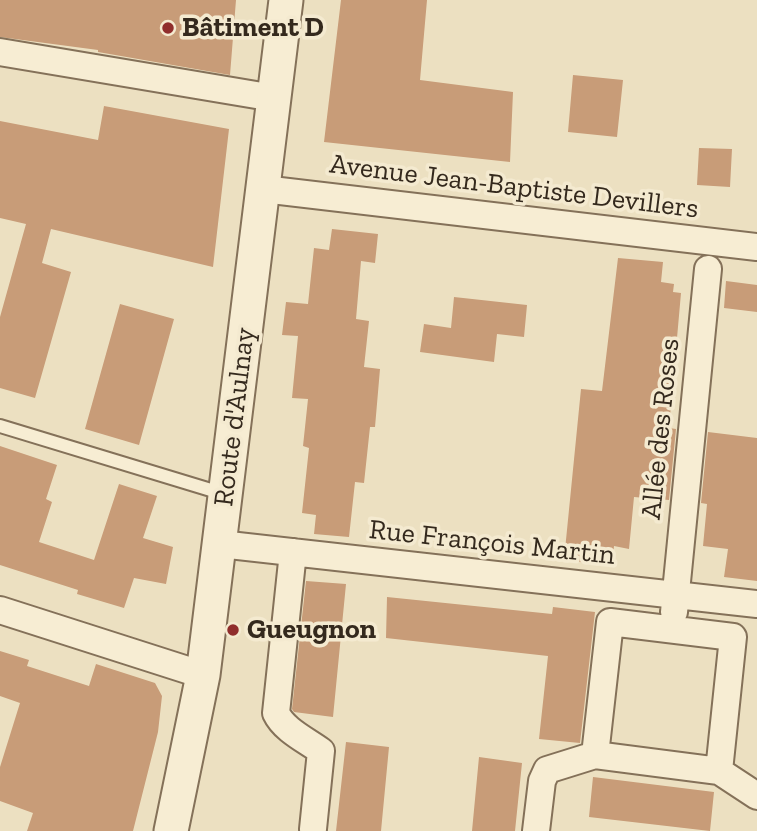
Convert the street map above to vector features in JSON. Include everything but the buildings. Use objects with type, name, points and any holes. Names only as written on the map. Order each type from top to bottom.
[{"type":"street","name":"Route d'Aulnay","points":[[171,831],[203,675],[286,0]]},
{"type":"street","points":[[0,52],[274,98]]},
{"type":"street","name":"Avenue Jean-Baptiste Devillers","points":[[263,189],[757,247]]},
{"type":"street","name":"Allée des Roses","points":[[672,629],[709,269]]},
{"type":"street","name":"Rue François Martin","points":[[220,544],[757,604]]},
{"type":"street","points":[[293,552],[276,713],[280,721],[321,751],[313,829]]},
{"type":"street","points":[[0,610],[203,675]]},
{"type":"street","points":[[595,755],[610,622],[672,629],[733,637],[719,771]]},
{"type":"street","points":[[536,831],[541,782],[547,770],[595,755],[719,771],[757,796]]},
{"type":"lane","points":[[0,426],[225,495]]},
{"type":"place","name":"Bâtiment D","points":[[168,28]]},
{"type":"place","name":"Gueugnon","points":[[233,630]]}]
